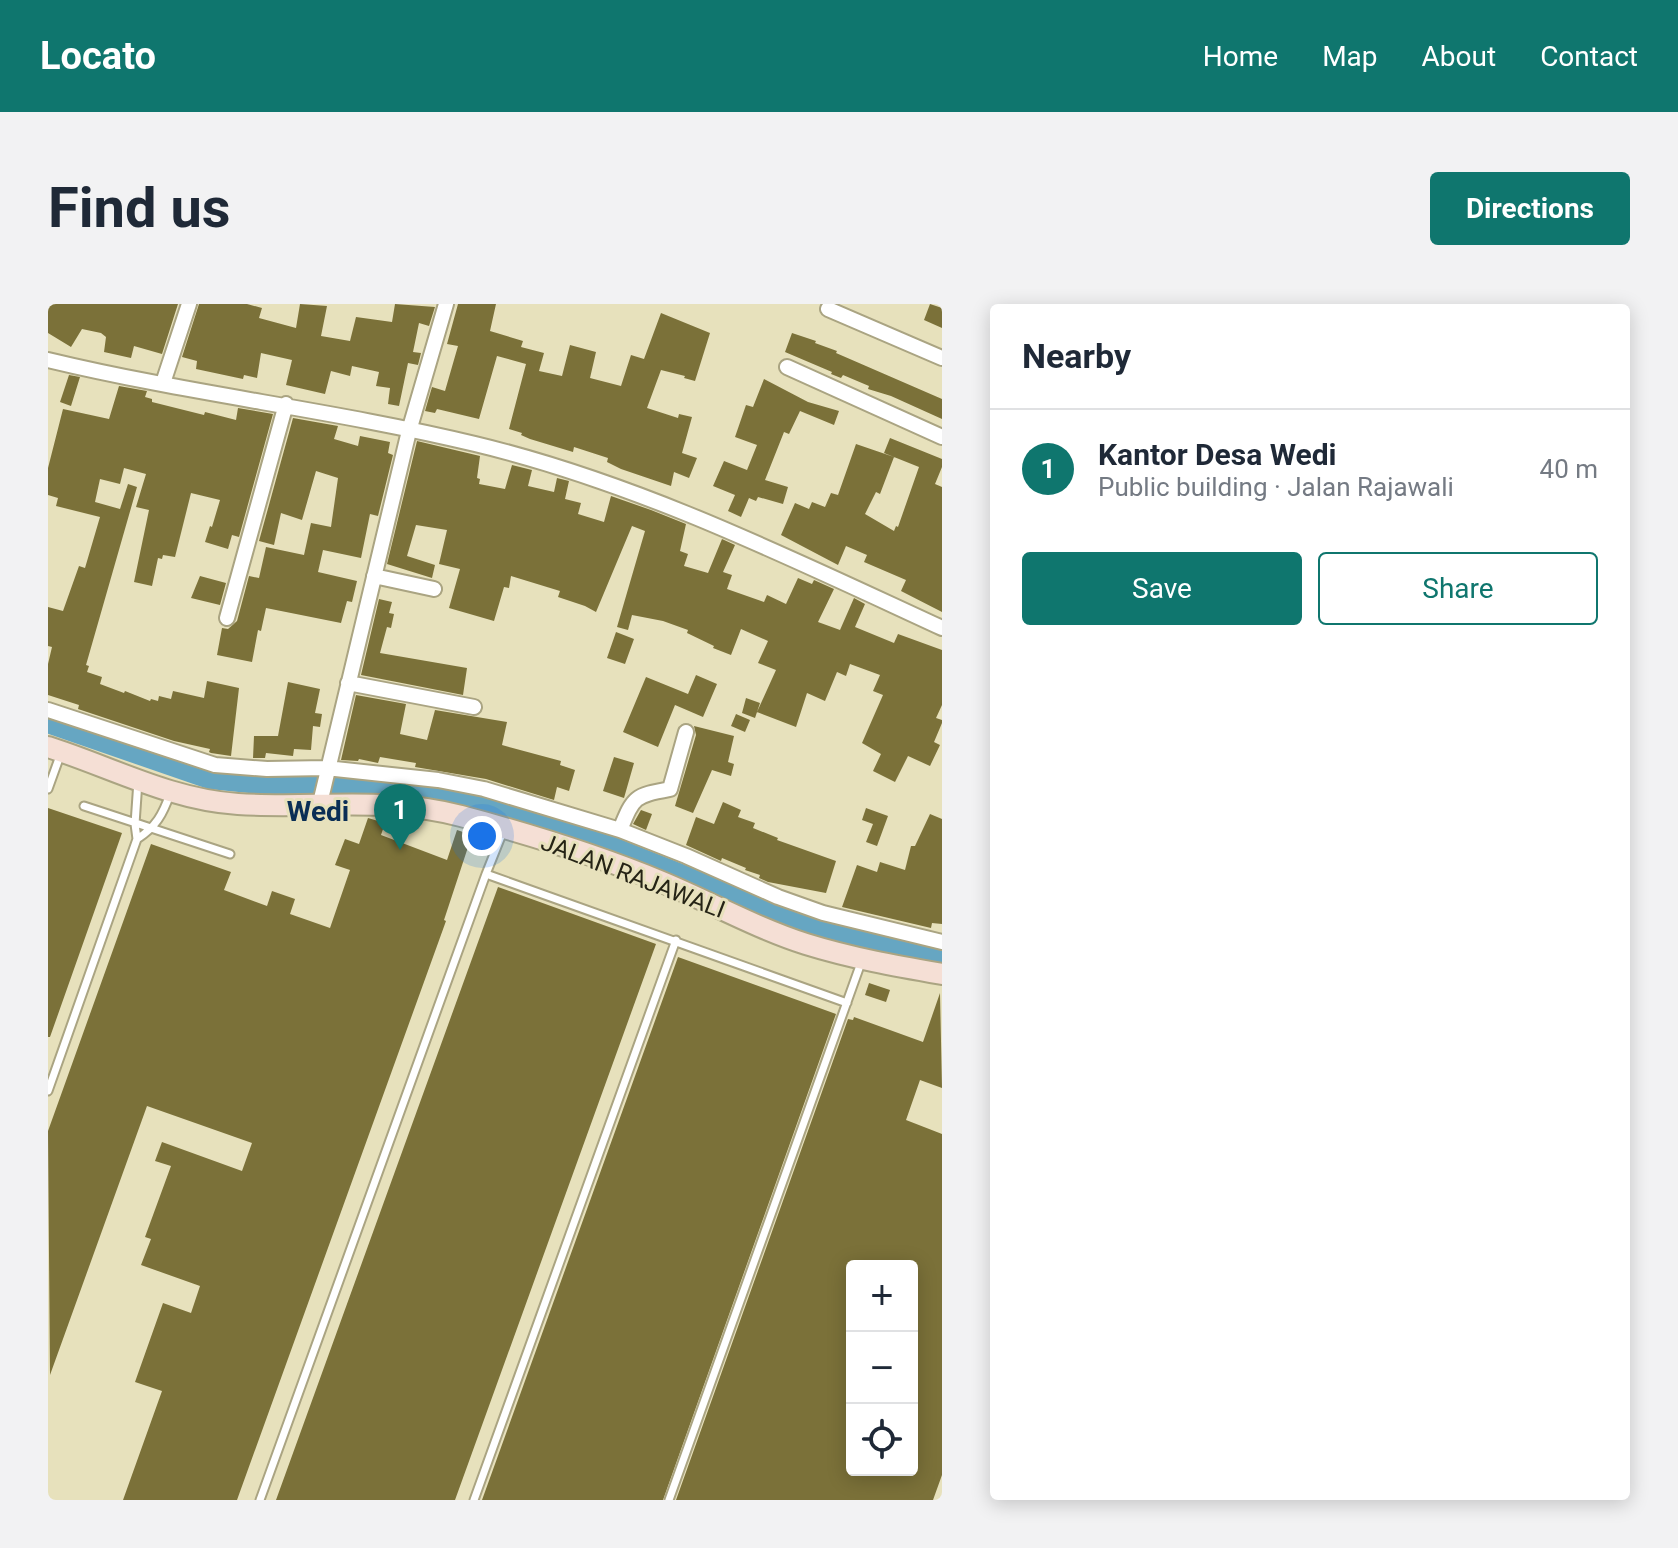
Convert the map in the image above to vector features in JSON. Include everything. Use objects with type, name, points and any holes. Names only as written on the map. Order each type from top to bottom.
[{"type":"street","points":[[163,383],[189,304]]},
{"type":"street","points":[[321,799],[409,431],[446,304]]},
{"type":"street","points":[[828,309],[942,358]]},
{"type":"street","points":[[48,360],[123,378],[286,404],[519,456],[685,512],[942,628]]},
{"type":"street","points":[[787,367],[942,437]]},
{"type":"street","points":[[227,618],[286,404]]},
{"type":"street","points":[[374,576],[434,589]]},
{"type":"street","points":[[348,683],[474,707]]},
{"type":"street","points":[[48,710],[215,765],[438,780],[484,789],[620,830],[823,913],[942,942]]},
{"type":"street","points":[[620,830],[631,802],[643,795],[670,789],[686,732]]},
{"type":"street","name":"JALAN RAJAWALI","points":[[55,749],[202,800],[238,804],[321,799],[388,804],[421,807],[505,827],[664,883],[777,933],[862,959],[942,974]]},
{"type":"lane","points":[[48,789],[55,749]]},
{"type":"lane","points":[[48,1091],[137,839],[138,780]]},
{"type":"lane","points":[[137,839],[159,820],[171,791]]},
{"type":"lane","points":[[84,806],[230,854]]},
{"type":"lane","points":[[260,1500],[505,827]]},
{"type":"lane","points":[[486,874],[847,1003]]},
{"type":"lane","points":[[474,1500],[676,940]]},
{"type":"lane","points":[[669,1500],[862,959]]},
{"type":"building","points":[[48,304],[178,304],[162,354],[134,346],[131,358],[104,352],[106,337],[101,333],[82,329],[71,347],[48,333]]},
{"type":"building","points":[[199,304],[247,304],[262,308],[259,318],[296,328],[300,304],[327,306],[321,336],[350,341],[356,317],[392,322],[395,304],[435,307],[429,326],[419,323],[413,352],[421,353],[418,365],[408,363],[399,406],[388,404],[390,388],[376,386],[379,372],[352,366],[350,376],[331,371],[325,394],[286,385],[292,360],[261,353],[257,378],[244,375],[243,379],[196,369],[197,361],[182,357]]},
{"type":"building","points":[[458,304],[496,304],[490,331],[523,341],[521,347],[544,353],[539,371],[562,376],[570,345],[596,352],[590,378],[621,386],[631,355],[644,359],[661,313],[710,333],[695,381],[661,370],[647,408],[678,418],[679,414],[692,417],[682,453],[697,458],[689,478],[674,472],[671,486],[621,469],[607,462],[608,458],[574,447],[573,452],[509,429],[526,364],[497,356],[479,419],[437,409],[435,413],[425,411],[432,387],[445,391],[458,346],[447,344]]},
{"type":"building","points":[[930,304],[942,308],[942,328],[924,320]]},
{"type":"building","points":[[792,333],[942,399],[942,419],[785,352]]},
{"type":"building","points":[[69,375],[80,377],[71,406],[60,402]]},
{"type":"building","points":[[764,379],[808,402],[839,411],[834,425],[800,411],[789,434],[784,432],[765,480],[788,487],[783,504],[758,497],[756,501],[749,498],[741,517],[728,511],[735,495],[713,486],[724,461],[747,470],[757,445],[735,437],[746,405],[753,407]]},
{"type":"building","points":[[119,386],[147,391],[145,397],[152,399],[152,402],[204,415],[205,412],[236,420],[238,408],[273,414],[239,537],[232,535],[228,549],[205,542],[220,500],[191,493],[175,557],[163,555],[162,559],[158,558],[152,586],[134,582],[149,510],[136,507],[146,474],[124,468],[120,484],[100,479],[95,502],[120,509],[128,484],[137,487],[86,665],[89,666],[87,672],[102,677],[100,684],[150,701],[158,701],[159,696],[171,699],[173,691],[204,698],[207,681],[239,688],[231,756],[211,753],[210,749],[174,741],[78,709],[79,705],[48,695],[48,664],[52,647],[48,646],[48,607],[63,611],[79,566],[85,568],[100,517],[56,506],[58,498],[48,495],[48,468],[63,409],[109,419]]},
{"type":"building","points":[[293,418],[338,426],[334,439],[358,446],[360,436],[390,442],[388,453],[393,455],[378,516],[370,514],[361,558],[323,550],[318,572],[357,581],[352,602],[347,601],[341,623],[266,608],[252,662],[217,655],[222,628],[228,629],[237,621],[249,576],[259,578],[266,547],[304,555],[311,523],[331,527],[338,478],[316,471],[302,520],[281,513],[274,545],[259,541]]},
{"type":"building","points":[[890,438],[942,459],[935,484],[942,487],[942,612],[901,591],[906,580],[864,562],[867,555],[846,546],[838,565],[781,535],[795,503],[809,509],[812,502],[825,507],[831,493],[838,495],[856,444],[894,457],[884,453]],"holes":[[[894,457],[919,467],[894,531],[865,514],[876,492],[880,494]]]},
{"type":"building","points":[[417,441],[480,456],[479,484],[505,489],[512,465],[532,470],[528,486],[554,492],[557,478],[569,481],[565,499],[581,503],[578,514],[604,522],[611,496],[686,524],[680,551],[688,554],[684,566],[708,573],[722,539],[735,545],[723,572],[732,575],[727,589],[764,602],[767,595],[786,604],[798,578],[812,584],[814,580],[834,589],[818,622],[840,630],[854,598],[865,604],[855,627],[894,643],[898,634],[942,650],[942,705],[936,718],[942,723],[934,742],[940,745],[930,766],[908,756],[895,782],[873,771],[881,754],[862,743],[883,695],[873,691],[880,675],[850,664],[846,676],[837,672],[825,701],[807,693],[796,727],[757,712],[776,670],[758,663],[768,641],[741,629],[731,655],[687,633],[688,630],[663,621],[632,615],[628,630],[617,627],[645,531],[632,526],[596,612],[558,597],[560,591],[511,576],[509,588],[504,587],[494,621],[449,608],[460,569],[439,564],[447,530],[416,525],[407,556],[435,565],[432,578],[387,564]]},
{"type":"building","points":[[200,576],[226,583],[220,605],[191,598]]},
{"type":"building","points":[[379,599],[392,602],[389,613],[394,614],[380,653],[467,668],[463,695],[361,675]]},
{"type":"building","points":[[616,632],[634,639],[625,664],[607,658]]},
{"type":"building","points":[[696,675],[717,684],[703,717],[675,705],[658,747],[623,732],[646,677],[688,694]]},
{"type":"building","points":[[288,682],[320,689],[315,713],[322,714],[320,727],[313,726],[311,750],[294,749],[293,756],[266,753],[265,758],[253,758],[254,736],[278,736]]},
{"type":"building","points":[[356,695],[406,704],[400,734],[427,740],[435,710],[507,722],[502,745],[561,761],[560,765],[575,770],[569,791],[557,787],[554,800],[486,779],[415,767],[416,763],[380,757],[378,763],[359,759],[341,760]]},
{"type":"building","points":[[746,698],[760,703],[755,718],[742,713]]},
{"type":"building","points":[[736,714],[750,720],[745,732],[731,726]]},
{"type":"building","points":[[694,726],[734,736],[728,762],[734,764],[731,776],[712,770],[693,813],[675,806],[696,735]]},
{"type":"building","points":[[614,757],[634,763],[624,798],[603,791]]},
{"type":"building","points":[[723,802],[741,810],[738,817],[755,823],[753,828],[836,861],[826,893],[768,882],[746,868],[722,858],[721,861],[686,845],[696,817],[714,824]]},
{"type":"building","points":[[48,808],[122,833],[50,1037],[48,1037]]},
{"type":"building","points":[[866,808],[888,816],[877,846],[866,842],[873,824],[862,820]]},
{"type":"building","points":[[641,810],[652,814],[646,830],[633,824]]},
{"type":"building","points":[[930,814],[942,819],[942,924],[932,923],[931,928],[842,907],[857,865],[877,872],[880,862],[905,870],[911,846],[915,846]]},
{"type":"building","points":[[368,818],[385,823],[381,835],[447,860],[457,830],[472,835],[446,921],[237,1500],[123,1500],[162,1391],[135,1382],[163,1303],[191,1313],[200,1286],[141,1265],[151,1239],[145,1237],[171,1166],[155,1161],[162,1142],[242,1171],[252,1143],[147,1106],[50,1375],[48,1131],[151,844],[231,872],[224,890],[267,906],[272,891],[295,899],[290,914],[330,928],[350,870],[335,865],[345,839],[359,844]]},
{"type":"building","points":[[498,887],[656,944],[455,1500],[276,1500]]},
{"type":"building","points":[[678,957],[836,1014],[663,1500],[482,1500]]},
{"type":"building","points":[[869,983],[890,990],[886,1002],[865,995]]},
{"type":"building","points":[[940,993],[942,1088],[920,1080],[906,1120],[942,1134],[942,1475],[933,1500],[676,1500],[848,1019],[853,1020],[854,1017],[923,1042]]},
{"type":"waterway","points":[[48,720],[210,776],[440,800],[530,817],[829,936],[942,959]]},
{"type":"place","name":"Kantor Desa Wedi","points":[[400,850]]},
{"type":"district","name":"Wedi","points":[[318,811]]}]
